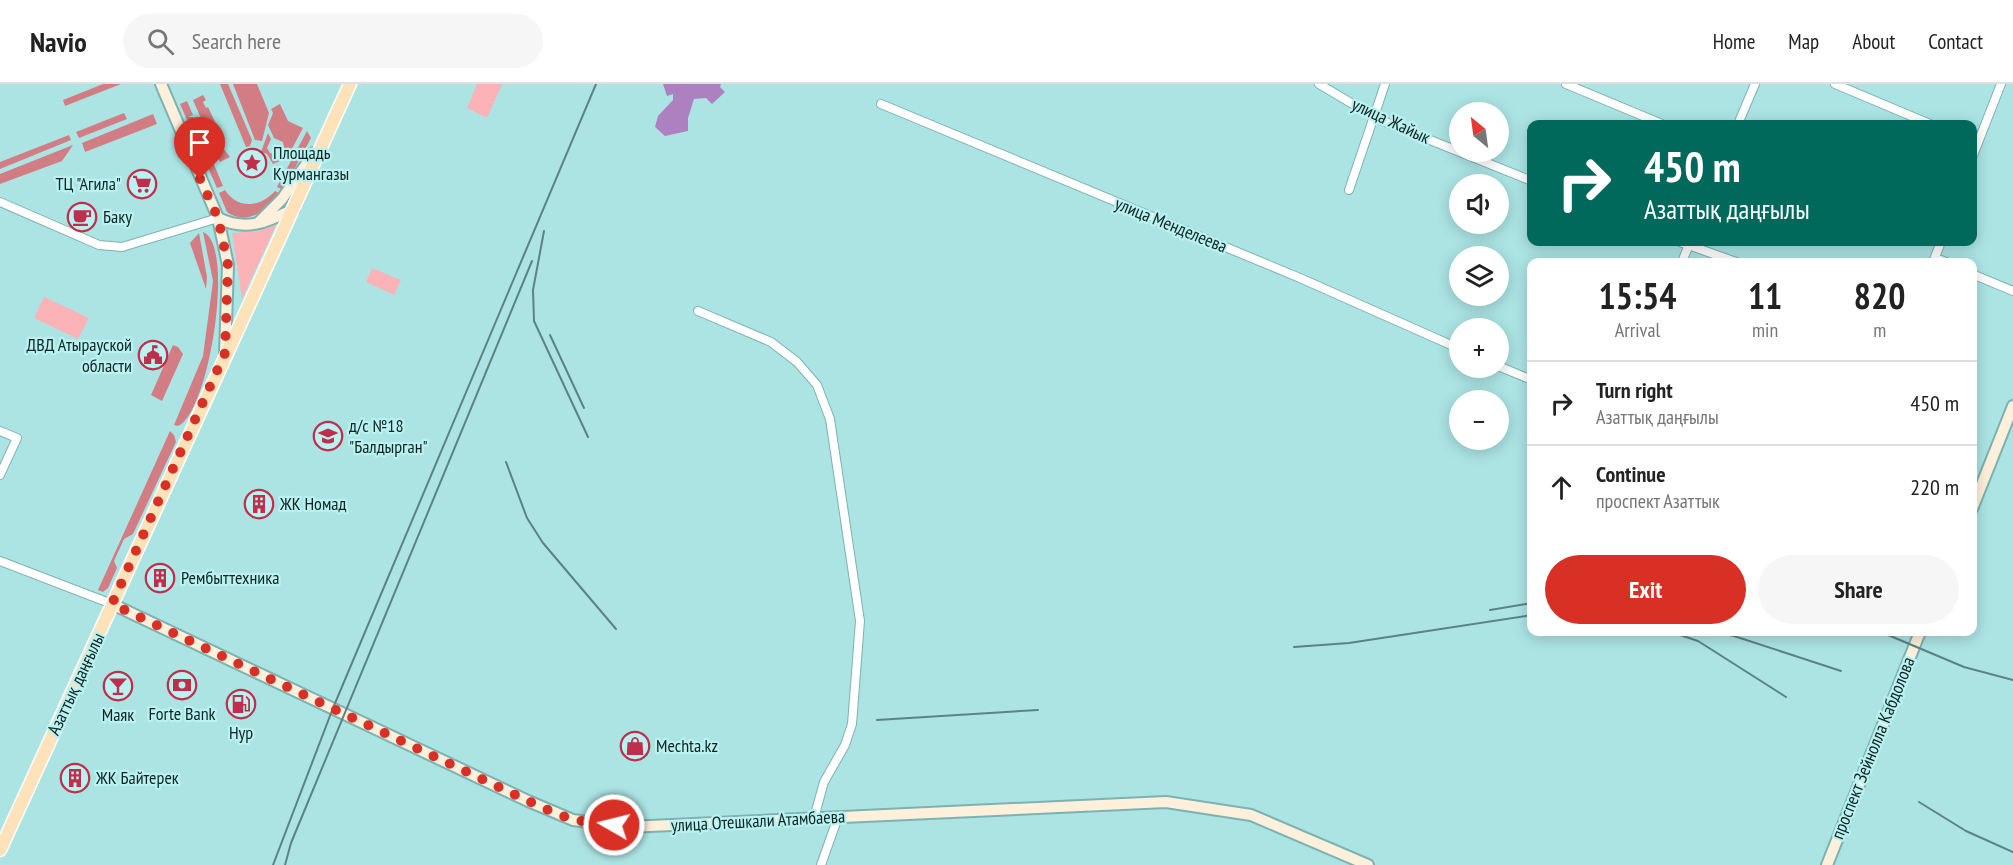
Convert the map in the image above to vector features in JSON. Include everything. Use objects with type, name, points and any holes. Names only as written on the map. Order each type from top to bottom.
[{"type":"main road","name":"Азаттық даңғылы","points":[[0,850],[225,353],[350,84]]},
{"type":"street","points":[[161,84],[218,218],[228,265],[225,353]]},
{"type":"street","name":"улица Жайык","points":[[1319,84],[1374,116],[1527,179]]},
{"type":"street","points":[[1349,190],[1385,84]]},
{"type":"street","points":[[1566,84],[1652,120]]},
{"type":"street","points":[[1740,120],[1755,84]]},
{"type":"street","points":[[1835,84],[1920,120]]},
{"type":"street","points":[[1977,138],[2001,84]]},
{"type":"street","name":"улица Менделеева","points":[[881,104],[1300,278],[1449,344]]},
{"type":"street","points":[[258,223],[282,199],[326,137]]},
{"type":"street","points":[[0,202],[99,245],[122,247],[218,218],[233,226],[258,223],[294,208]]},
{"type":"street","points":[[1697,246],[1726,258]]},
{"type":"street","points":[[1977,276],[2013,291]]},
{"type":"street","points":[[698,312],[771,342],[797,362],[817,385],[830,419],[860,621],[852,724],[845,745],[824,782],[814,818]]},
{"type":"street","points":[[1509,371],[1527,378]]},
{"type":"street","points":[[1977,496],[2013,406]]},
{"type":"street","points":[[0,431],[17,438],[0,475]]},
{"type":"street","points":[[0,561],[112,604]]},
{"type":"street","name":"улица Отешкали Атамбаева","points":[[112,604],[528,801],[573,820],[628,827],[1166,802],[1251,816],[1368,865]]},
{"type":"street","name":"проспект Зейнолла Кабдолова","points":[[1827,865],[1918,636]]},
{"type":"street","points":[[821,865],[838,817]]},
{"type":"shaded area","points":[[103,84],[121,84],[65,106],[63,100]]},
{"type":"shaded area","points":[[220,84],[228,84],[252,140],[250,146],[246,147]]},
{"type":"shaded area","points":[[233,84],[257,84],[269,113],[262,141],[255,140]]},
{"type":"shaded area","points":[[477,84],[502,84],[487,118],[467,108]]},
{"type":"shaded area","points":[[663,84],[721,84],[720,87],[725,92],[712,104],[706,98],[694,99],[688,118],[688,131],[665,136],[655,127],[658,116],[673,100],[673,94],[667,96]]},
{"type":"shaded area","points":[[203,95],[206,100],[203,102],[216,124],[213,126],[215,130],[218,130],[225,146],[223,148],[230,157],[220,162],[193,100]]},
{"type":"shaded area","points":[[187,101],[193,115],[188,117],[193,117],[204,142],[200,143],[192,127],[200,145],[205,143],[223,186],[217,188],[180,104]]},
{"type":"shaded area","points":[[280,104],[288,121],[303,128],[287,158],[273,164],[267,154],[261,152],[268,133],[271,139],[267,148],[270,153],[277,155],[284,148],[283,142],[274,138],[268,125],[273,113],[271,109]]},
{"type":"shaded area","points":[[124,113],[127,119],[79,138],[76,132]]},
{"type":"shaded area","points":[[153,114],[157,124],[85,152],[82,143]]},
{"type":"shaded area","points":[[307,131],[311,138],[283,190],[277,187]]},
{"type":"shaded area","points":[[69,135],[71,140],[0,169],[0,162]]},
{"type":"shaded area","points":[[73,145],[62,161],[0,184],[0,174]]},
{"type":"shaded area","points":[[225,190],[236,201],[250,204],[263,200],[275,191],[281,194],[257,214],[242,218],[227,212],[219,193]]},
{"type":"shaded area","points":[[277,223],[242,299],[232,233],[259,231]]},
{"type":"shaded area","points":[[203,232],[213,243],[217,266],[218,295],[215,329],[200,392],[189,415],[178,426],[174,425],[203,356],[213,281]]},
{"type":"shaded area","points":[[199,233],[207,277],[206,289],[190,243]]},
{"type":"shaded area","points":[[372,268],[401,280],[394,295],[366,282]]},
{"type":"shaded area","points":[[44,297],[89,318],[78,339],[34,318]]},
{"type":"shaded area","points":[[173,345],[178,347],[183,354],[162,401],[151,395]]},
{"type":"shaded area","points":[[170,431],[176,442],[133,534],[124,539],[114,561],[117,568],[108,588],[103,592],[98,590]]},
{"type":"railway","points":[[273,865],[333,708],[596,84]]},
{"type":"railway","points":[[544,231],[533,290],[534,321],[588,437]]},
{"type":"railway","points":[[285,865],[291,843],[532,261]]},
{"type":"railway","points":[[550,335],[584,408]]},
{"type":"railway","points":[[506,462],[527,518],[543,543],[616,629]]},
{"type":"railway","points":[[1490,610],[1527,604]]},
{"type":"railway","points":[[1294,647],[1349,643],[1527,616]]},
{"type":"railway","points":[[1683,636],[1698,641],[1786,697]]},
{"type":"railway","points":[[1734,636],[1841,671]]},
{"type":"railway","points":[[1890,636],[1964,667],[2013,680]]},
{"type":"railway","points":[[877,720],[1038,710]]},
{"type":"railway","points":[[1919,802],[1966,831],[2013,852]]},
{"type":"place","name":"Площадь Курмангазы","points":[[252,163]]},
{"type":"place","name":"ТЦ \"Агила\"","points":[[142,184]]},
{"type":"place","name":"Баку","points":[[82,217]]},
{"type":"place","name":"ДВД Атырауской области","points":[[153,355]]},
{"type":"place","name":"д/с №18 \"Балдырган\"","points":[[328,436]]},
{"type":"place","name":"ЖК Номад","points":[[259,504]]},
{"type":"place","name":"Рембыттехника","points":[[160,578]]},
{"type":"place","name":"Forte Bank","points":[[182,685]]},
{"type":"place","name":"Маяк","points":[[118,686]]},
{"type":"place","name":"Нур","points":[[241,704]]},
{"type":"place","name":"Mechta.kz","points":[[635,746]]},
{"type":"place","name":"ЖК Байтерек","points":[[75,778]]},
{"type":"route","points":[[200,179],[218,218],[228,265],[229,296],[225,353],[189,438],[112,604],[541,807],[573,820],[614,825]]}]
